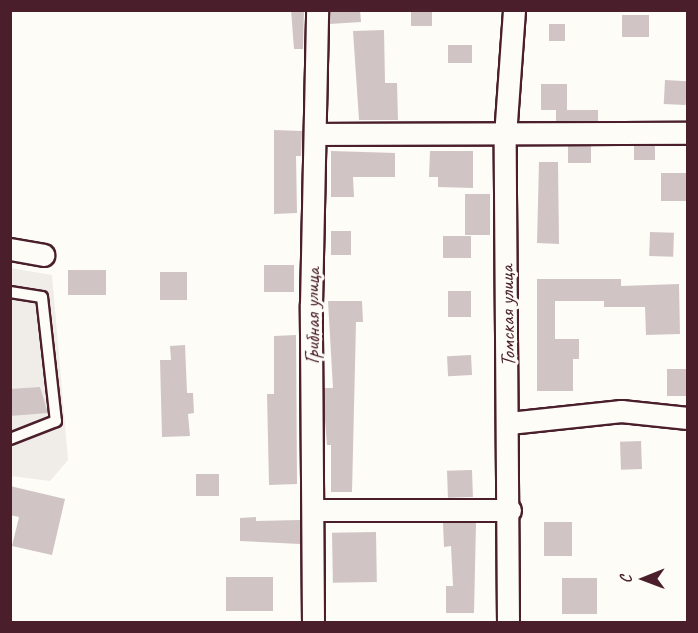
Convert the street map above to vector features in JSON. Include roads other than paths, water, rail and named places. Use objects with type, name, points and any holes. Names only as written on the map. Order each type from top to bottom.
[{"type":"street","name":"Грибная улица","points":[[313,622],[311,304],[317,10]]},
{"type":"street","name":"Томская улица","points":[[508,622],[510,510],[505,136],[514,10]]},
{"type":"street","points":[[315,134],[505,136],[687,133]]},
{"type":"street","points":[[10,249],[43,255]]},
{"type":"street","points":[[509,423],[621,411],[687,418]]},
{"type":"street","points":[[313,510],[510,510]]},
{"type":"lane","points":[[10,292],[42,297],[56,421],[10,439]]}]
